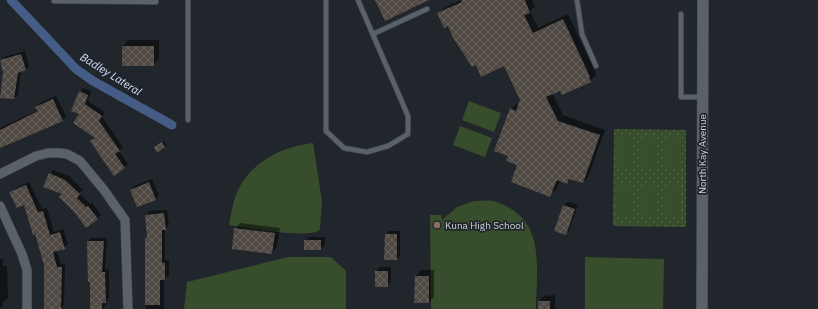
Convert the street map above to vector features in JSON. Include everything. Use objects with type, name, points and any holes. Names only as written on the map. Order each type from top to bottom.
[{"type":"street","name":"North Kay Avenue","points":[[702,309],[703,0]]},
{"type":"street","points":[[0,174],[36,156],[48,153],[67,154],[80,161],[104,190],[125,220],[128,309]]},
{"type":"street","points":[[0,206],[22,254],[27,270],[27,309]]},
{"type":"lane","points":[[54,0],[156,2],[156,0]]},
{"type":"lane","points":[[188,0],[188,120]]},
{"type":"lane","points":[[326,0],[326,131],[344,148],[367,152],[388,146],[408,134],[408,116],[358,0]]},
{"type":"lane","points":[[577,0],[582,34],[596,66]]},
{"type":"lane","points":[[373,34],[427,9]]},
{"type":"lane","points":[[681,14],[680,97],[703,97]]},
{"type":"green space","points":[[469,101],[501,113],[494,132],[462,120]]},
{"type":"green space","points":[[460,126],[492,138],[485,157],[453,145]]},
{"type":"green space","points":[[614,129],[686,130],[686,227],[613,226]]},
{"type":"green space","points":[[618,137],[633,137],[633,170],[618,170]]},
{"type":"green space","points":[[642,138],[657,138],[657,170],[642,170]]},
{"type":"green space","points":[[666,138],[682,138],[681,170],[666,170]]},
{"type":"green space","points":[[313,143],[322,201],[320,230],[313,232],[291,233],[229,225],[237,192],[250,172],[269,157],[279,152]]},
{"type":"green space","points":[[617,186],[633,186],[633,218],[617,218]]},
{"type":"green space","points":[[642,186],[657,186],[657,218],[642,218]]},
{"type":"green space","points":[[666,186],[681,186],[681,218],[666,218]]},
{"type":"green space","points":[[474,201],[491,201],[500,203],[517,213],[526,222],[535,245],[537,258],[536,309],[431,309],[430,215],[441,215],[442,220],[457,207]]},
{"type":"green space","points":[[288,257],[331,257],[346,271],[346,309],[184,309],[187,282]]},
{"type":"green space","points":[[585,257],[664,259],[663,309],[585,309]]},
{"type":"building","points":[[375,0],[429,0],[385,21]]},
{"type":"building","points":[[461,0],[525,0],[530,13],[524,15],[533,33],[563,19],[591,82],[562,95],[560,91],[546,97],[558,121],[600,135],[583,183],[569,179],[567,184],[557,180],[550,197],[511,182],[517,165],[506,161],[508,156],[494,151],[510,108],[516,111],[520,100],[504,66],[481,77],[476,65],[472,67],[452,36],[448,26],[444,28],[437,13],[462,2]]},
{"type":"building","points":[[122,46],[154,46],[154,66],[122,66]]},
{"type":"building","points":[[21,54],[26,70],[18,73],[14,99],[0,98],[3,73],[0,60]]},
{"type":"building","points":[[79,91],[88,95],[85,104],[102,116],[99,121],[120,151],[115,154],[125,168],[114,176],[90,141],[95,138],[73,123],[79,114],[71,111]]},
{"type":"building","points":[[53,99],[63,121],[0,148],[0,130],[38,111],[35,107]]},
{"type":"building","points":[[162,142],[165,147],[157,153],[154,147]]},
{"type":"building","points":[[49,173],[65,180],[80,194],[77,198],[86,207],[88,206],[98,219],[86,228],[75,213],[59,197],[62,194],[43,187]]},
{"type":"building","points":[[149,182],[156,200],[137,207],[130,190]]},
{"type":"building","points":[[26,185],[38,212],[43,211],[50,235],[60,232],[65,249],[53,252],[57,267],[62,267],[61,309],[44,309],[44,265],[35,234],[33,235],[24,205],[17,208],[9,192]]},
{"type":"building","points":[[563,205],[575,209],[566,235],[554,231]]},
{"type":"building","points":[[164,213],[166,230],[162,230],[162,263],[165,263],[165,280],[160,280],[160,305],[145,305],[145,238],[147,238],[145,215]]},
{"type":"building","points":[[234,228],[275,233],[272,254],[232,249]]},
{"type":"building","points":[[385,234],[397,234],[397,260],[384,260]]},
{"type":"building","points":[[304,240],[321,240],[321,250],[304,250]]},
{"type":"building","points":[[87,241],[104,241],[102,272],[105,272],[106,303],[102,303],[102,309],[90,309]]},
{"type":"building","points":[[375,271],[388,271],[388,287],[375,287]]},
{"type":"building","points":[[415,276],[429,276],[429,303],[414,303]]},
{"type":"building","points":[[538,301],[550,301],[550,309],[538,309]]},
{"type":"waterway","name":"Badley Lateral","points":[[11,0],[76,69],[93,81],[172,125]]},
{"type":"place","name":"Kuna High School","points":[[437,225]]}]
